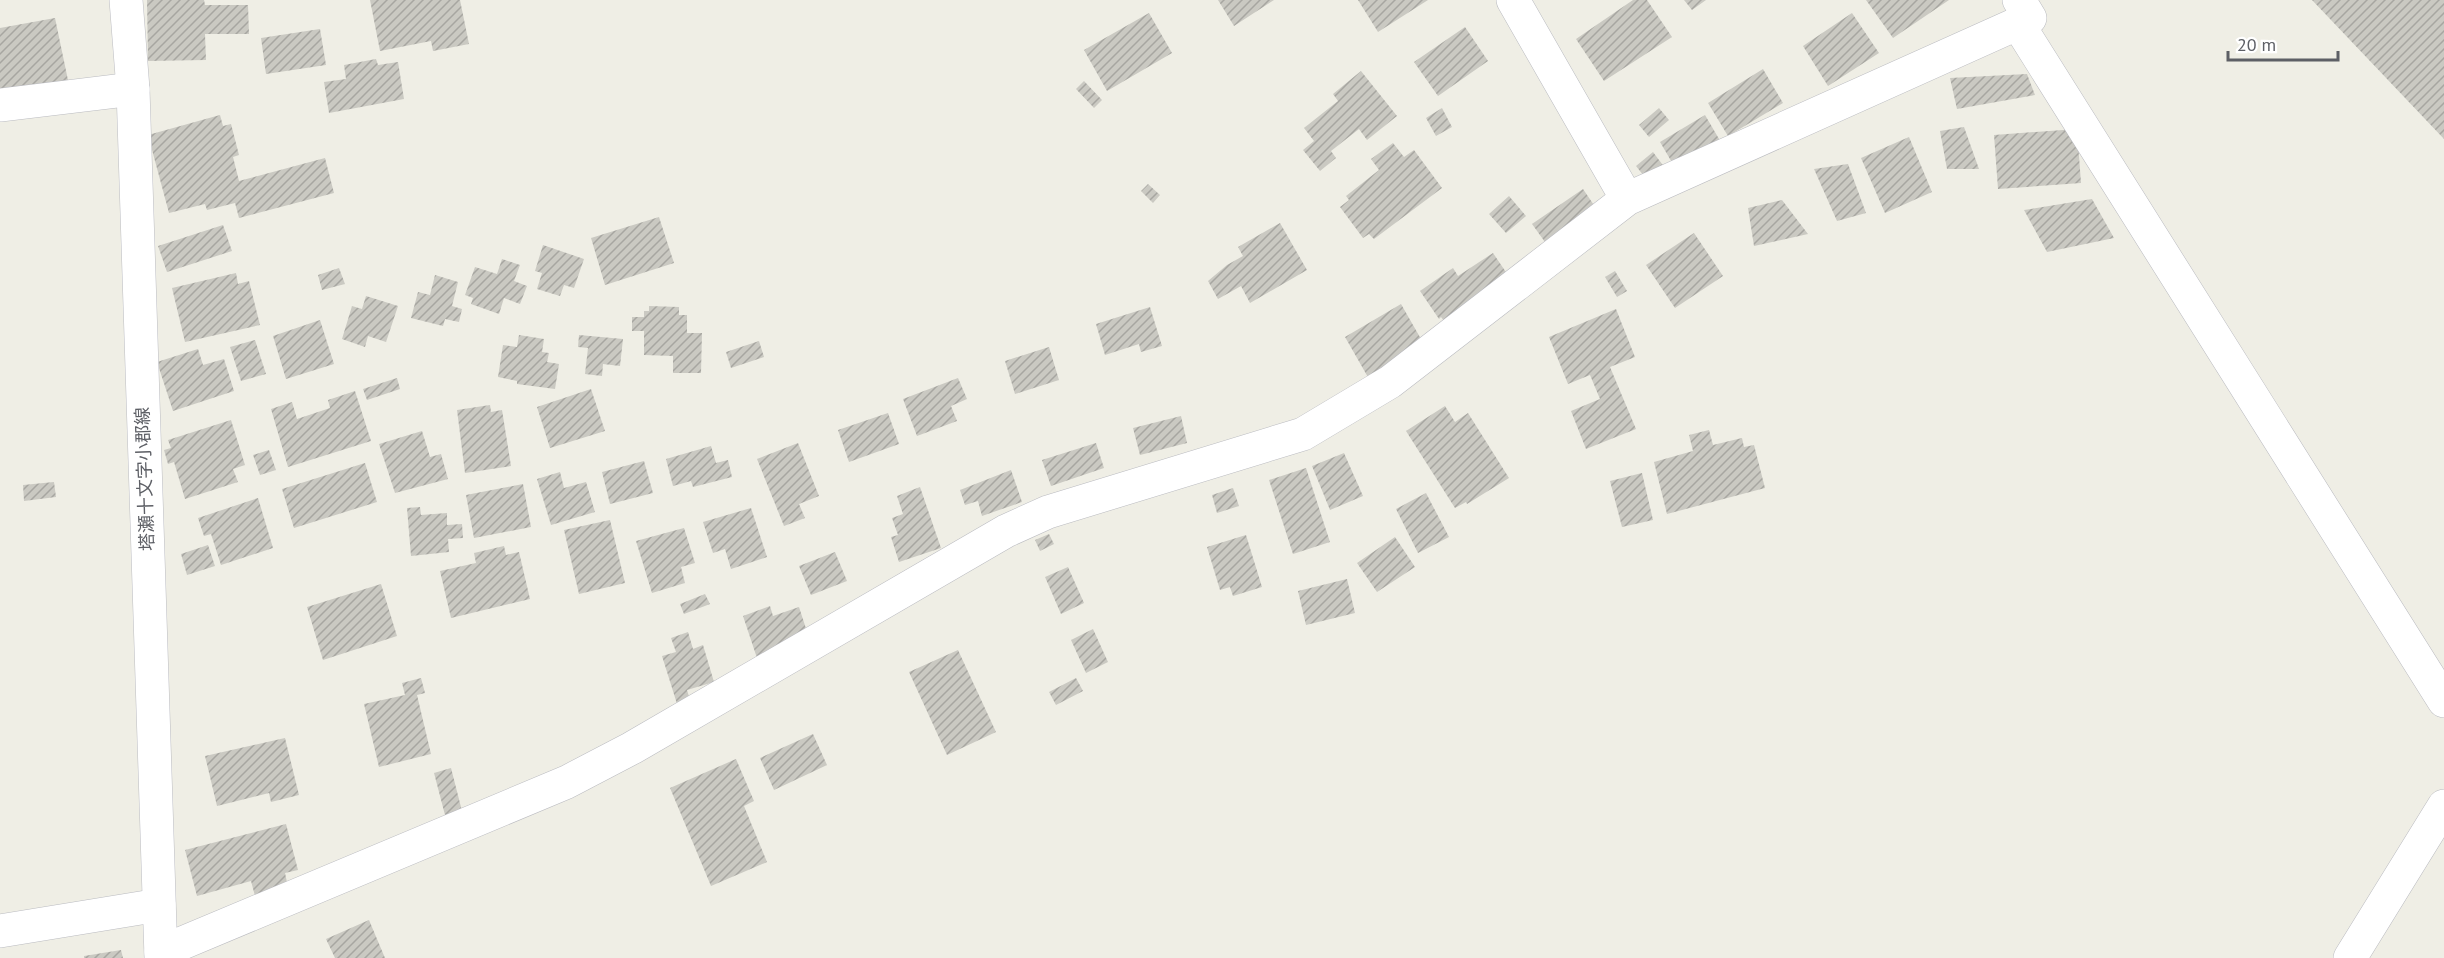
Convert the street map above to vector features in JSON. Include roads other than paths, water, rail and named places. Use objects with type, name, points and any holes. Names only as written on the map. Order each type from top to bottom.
[{"type":"street","name":"塔瀬十文字小郡線","points":[[126,0],[133,89],[161,955]]},
{"type":"street","points":[[1513,0],[1627,200]]},
{"type":"street","points":[[161,955],[567,782],[632,748],[1006,531],[1048,512],[1304,434],[1390,382],[1627,200],[2019,12],[2444,701]]},
{"type":"street","points":[[0,105],[133,89]]},
{"type":"street","points":[[2350,958],[2444,806]]},
{"type":"street","points":[[0,931],[159,905]]}]
